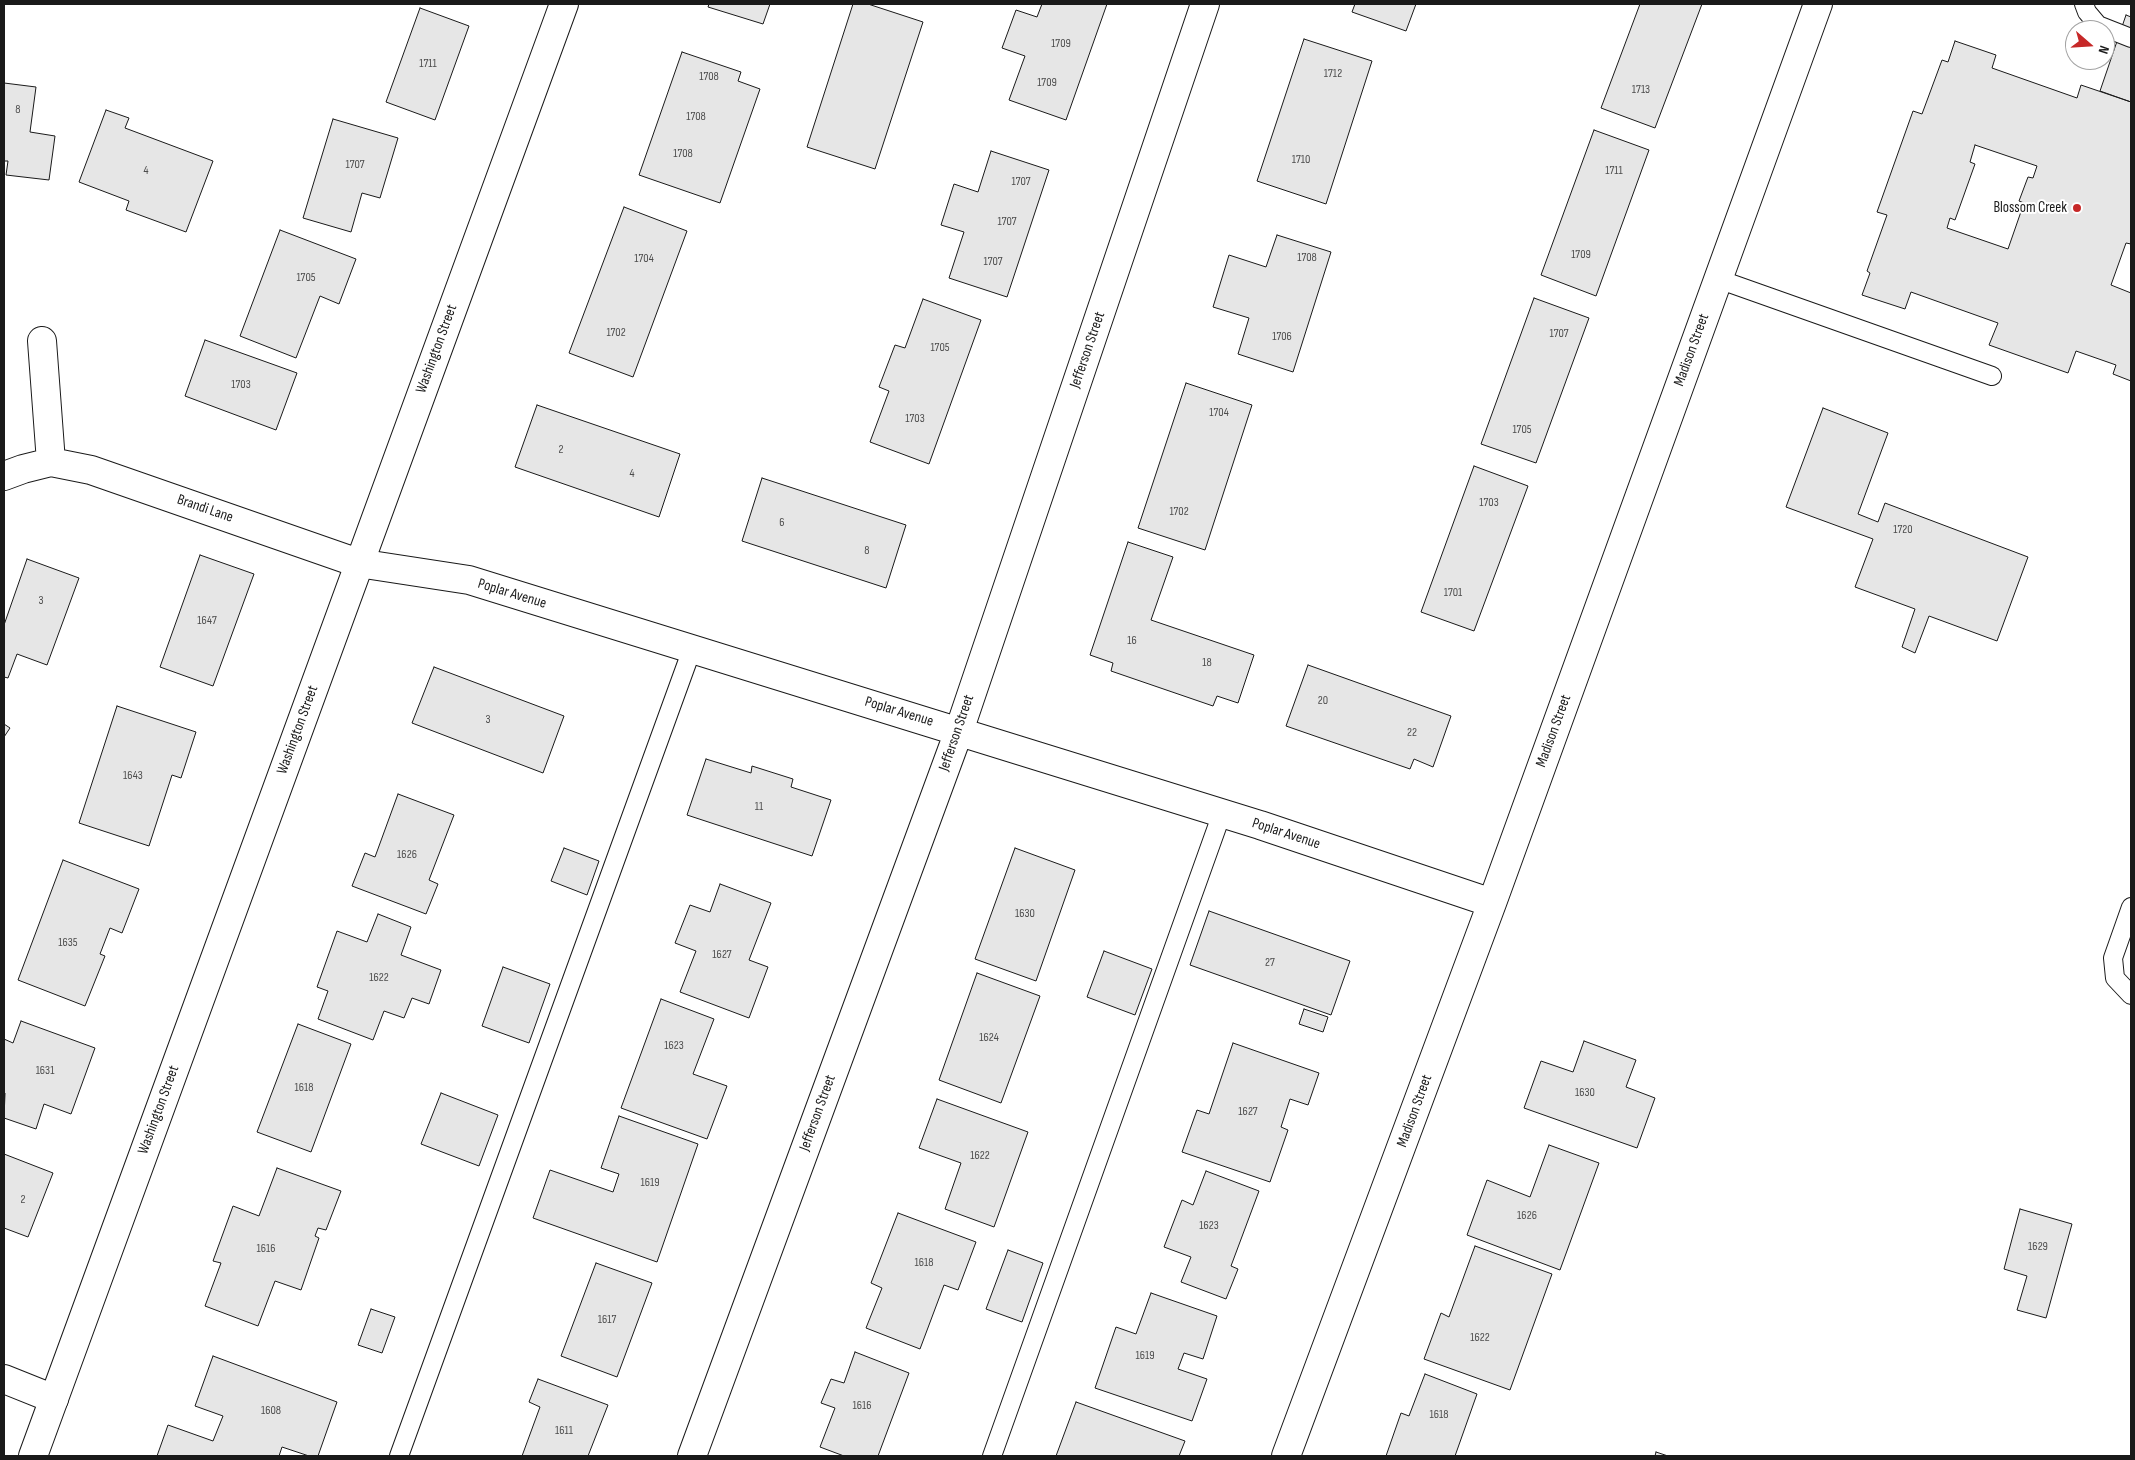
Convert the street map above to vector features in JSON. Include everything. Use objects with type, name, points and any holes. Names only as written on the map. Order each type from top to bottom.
[{"type":"street","name":"Washington Street","points":[[33,1456],[564,4]]},
{"type":"street","name":"Jefferson Street","points":[[692,1456],[959,731],[1205,4]]},
{"type":"street","name":"Madison Street","points":[[1286,1456],[1492,903],[1818,4]]},
{"type":"street","points":[[42,340],[51,462]]},
{"type":"street","name":"Brandi Lane","points":[[4,476],[23,468],[51,462],[91,470],[358,563]]},
{"type":"street","name":"Poplar Avenue","points":[[358,563],[468,580],[1222,813],[1492,903]]},
{"type":"street","points":[[4,1379],[54,1399]]},
{"type":"lane","points":[[2084,4],[2087,12],[2098,25],[2131,38]]},
{"type":"lane","points":[[1718,279],[1992,376]]},
{"type":"lane","points":[[400,1456],[692,649]]},
{"type":"lane","points":[[992,1456],[1222,813]]},
{"type":"lane","points":[[2131,907],[2113,958],[2115,978],[2131,995]]},
{"type":"building","points":[[709,4],[770,4],[763,24],[708,7]]},
{"type":"building","points":[[853,4],[868,4],[923,22],[875,169],[807,147]]},
{"type":"building","points":[[1042,4],[1107,4],[1066,120],[1009,100],[1025,56],[1002,48],[1016,10],[1037,17]]},
{"type":"building","points":[[1355,4],[1416,4],[1406,31],[1352,12]]},
{"type":"building","points":[[1640,4],[1702,4],[1655,128],[1601,108]]},
{"type":"building","points":[[420,8],[469,26],[435,120],[386,102]]},
{"type":"building","points":[[2126,15],[2131,17],[2131,102],[2100,91],[2107,70],[2115,70],[2115,47]]},
{"type":"building","points":[[1304,39],[1372,61],[1326,204],[1257,181]]},
{"type":"building","name":"Blossom Creek","points":[[1955,41],[1996,55],[1992,68],[2077,98],[2081,85],[2131,102],[2131,244],[2126,243],[2111,285],[2131,293],[2131,381],[2113,374],[2116,365],[2076,351],[2068,373],[1989,345],[1998,323],[1911,292],[1905,309],[1862,295],[1870,273],[1867,271],[1887,215],[1877,212],[1913,111],[1922,114],[1942,60],[1948,62]],"holes":[[[1975,145],[2037,166],[2033,178],[2028,177],[2019,201],[2024,203],[2008,249],[1947,228],[1950,218],[1955,220],[1975,164],[1970,162]]]},
{"type":"building","points":[[682,52],[741,72],[738,81],[760,89],[720,203],[639,175]]},
{"type":"building","points":[[4,83],[36,87],[30,132],[55,136],[49,180],[6,175],[8,161],[4,161]]},
{"type":"building","points":[[106,110],[129,118],[125,128],[213,161],[186,232],[126,210],[129,201],[79,182]]},
{"type":"building","points":[[333,119],[398,138],[380,198],[362,193],[351,232],[303,218]]},
{"type":"building","points":[[1594,130],[1649,150],[1596,296],[1541,275]]},
{"type":"building","points":[[991,151],[1049,170],[1007,297],[949,278],[964,232],[941,225],[954,184],[978,192]]},
{"type":"building","points":[[624,207],[687,231],[633,377],[569,353]]},
{"type":"building","points":[[280,230],[356,259],[339,304],[320,296],[296,358],[240,336]]},
{"type":"building","points":[[1277,235],[1331,252],[1293,372],[1238,354],[1249,318],[1213,307],[1229,255],[1266,267]]},
{"type":"building","points":[[1534,298],[1589,318],[1536,463],[1481,444]]},
{"type":"building","points":[[923,299],[981,320],[929,464],[870,442],[889,391],[879,387],[895,345],[905,348]]},
{"type":"building","points":[[205,340],[297,373],[276,430],[185,396]]},
{"type":"building","points":[[1186,383],[1252,405],[1205,550],[1138,528]]},
{"type":"building","points":[[537,405],[680,454],[659,517],[515,467]]},
{"type":"building","points":[[1823,408],[1888,433],[1858,514],[1878,522],[1885,503],[2028,557],[1997,641],[1929,616],[1915,653],[1902,647],[1915,609],[1855,587],[1873,539],[1786,507]]},
{"type":"building","points":[[1474,466],[1528,486],[1474,631],[1421,612]]},
{"type":"building","points":[[762,478],[906,525],[886,588],[742,541]]},
{"type":"building","points":[[1128,542],[1173,557],[1151,620],[1254,655],[1238,703],[1217,696],[1213,706],[1111,671],[1113,663],[1090,655]]},
{"type":"building","points":[[200,555],[254,574],[213,686],[160,667]]},
{"type":"building","points":[[27,559],[79,578],[47,665],[17,654],[8,678],[4,677],[4,625]]},
{"type":"building","points":[[1308,665],[1451,716],[1433,767],[1414,759],[1410,769],[1286,726]]},
{"type":"building","points":[[434,667],[564,716],[543,773],[412,723]]},
{"type":"building","points":[[117,706],[196,732],[181,778],[172,775],[149,846],[79,823]]},
{"type":"building","points":[[4,724],[10,728],[4,737]]},
{"type":"building","points":[[706,759],[751,773],[752,766],[793,779],[791,787],[831,800],[812,856],[687,815]]},
{"type":"building","points":[[398,794],[454,815],[429,880],[438,884],[426,914],[352,886],[365,853],[375,857]]},
{"type":"building","points":[[564,848],[599,861],[587,895],[551,881]]},
{"type":"building","points":[[1015,848],[1075,870],[1036,981],[975,959]]},
{"type":"building","points":[[63,860],[139,889],[122,933],[110,928],[100,954],[105,956],[85,1006],[18,980]]},
{"type":"building","points":[[720,884],[771,903],[749,960],[768,967],[749,1018],[680,992],[696,951],[675,943],[690,905],[710,912]]},
{"type":"building","points":[[1209,911],[1350,961],[1331,1015],[1190,965]]},
{"type":"building","points":[[378,914],[411,927],[401,955],[441,970],[429,1004],[412,998],[404,1018],[384,1011],[373,1040],[318,1019],[328,991],[317,987],[337,931],[367,942]]},
{"type":"building","points":[[1104,951],[1152,969],[1135,1015],[1087,997]]},
{"type":"building","points":[[503,967],[550,984],[529,1043],[482,1026]]},
{"type":"building","points":[[977,973],[1040,996],[1001,1103],[939,1080]]},
{"type":"building","points":[[661,999],[714,1019],[693,1074],[727,1086],[707,1139],[621,1108]]},
{"type":"building","points":[[1304,1009],[1328,1017],[1323,1032],[1299,1024]]},
{"type":"building","points":[[21,1021],[95,1048],[71,1114],[44,1104],[36,1129],[4,1118],[4,1039],[13,1043]]},
{"type":"building","points":[[298,1024],[351,1044],[311,1152],[257,1132]]},
{"type":"building","points":[[1584,1041],[1636,1060],[1626,1087],[1655,1098],[1637,1148],[1524,1108],[1541,1061],[1573,1072]]},
{"type":"building","points":[[1233,1043],[1319,1073],[1308,1105],[1290,1099],[1281,1127],[1288,1130],[1270,1182],[1182,1152],[1197,1110],[1209,1114]]},
{"type":"building","points":[[441,1093],[498,1115],[479,1166],[421,1144]]},
{"type":"building","points":[[937,1099],[1028,1132],[994,1227],[945,1209],[961,1163],[919,1148]]},
{"type":"building","points":[[619,1116],[698,1144],[657,1262],[533,1218],[550,1170],[613,1192],[619,1174],[601,1168]]},
{"type":"building","points":[[1549,1145],[1599,1163],[1560,1270],[1467,1235],[1487,1180],[1530,1197]]},
{"type":"building","points":[[4,1154],[53,1173],[28,1237],[4,1228]]},
{"type":"building","points":[[277,1168],[341,1191],[326,1230],[318,1228],[315,1236],[319,1238],[301,1290],[275,1281],[258,1326],[205,1306],[221,1263],[213,1261],[233,1206],[259,1216]]},
{"type":"building","points":[[1206,1171],[1259,1191],[1231,1266],[1238,1269],[1226,1299],[1181,1282],[1191,1257],[1164,1247],[1182,1200],[1193,1205]]},
{"type":"building","points":[[2020,1209],[2072,1224],[2046,1318],[2017,1310],[2027,1276],[2004,1269]]},
{"type":"building","points":[[898,1213],[976,1242],[958,1290],[944,1285],[920,1349],[866,1328],[882,1288],[871,1283]]},
{"type":"building","points":[[1475,1246],[1552,1274],[1510,1390],[1424,1359],[1441,1313],[1449,1317]]},
{"type":"building","points":[[1008,1250],[1043,1263],[1022,1322],[986,1309]]},
{"type":"building","points":[[596,1263],[652,1283],[617,1377],[561,1356]]},
{"type":"building","points":[[1151,1293],[1217,1316],[1203,1359],[1184,1353],[1178,1369],[1207,1379],[1192,1421],[1095,1388],[1116,1327],[1136,1334]]},
{"type":"building","points":[[371,1309],[395,1317],[382,1353],[358,1345]]},
{"type":"building","points":[[855,1352],[909,1373],[878,1456],[844,1456],[820,1447],[835,1408],[821,1403],[831,1379],[844,1383]]},
{"type":"building","points":[[213,1356],[337,1402],[318,1456],[309,1456],[282,1447],[279,1456],[157,1456],[168,1425],[213,1441],[223,1416],[195,1406]]},
{"type":"building","points":[[1425,1374],[1477,1394],[1455,1456],[1386,1456],[1401,1413],[1409,1416]]},
{"type":"building","points":[[538,1379],[608,1405],[588,1456],[522,1456],[540,1407],[529,1402]]},
{"type":"building","points":[[1076,1402],[1185,1441],[1179,1456],[1056,1456]]},
{"type":"building","points":[[1656,1452],[1668,1456],[1655,1456]]},
{"type":"place","name":"Blossom Creek","points":[[2077,208]]}]
